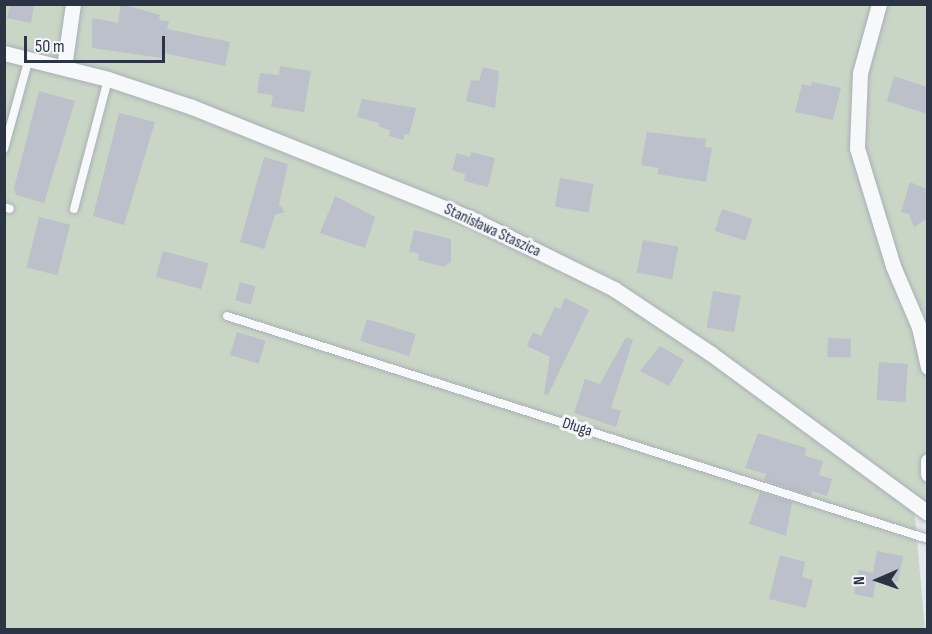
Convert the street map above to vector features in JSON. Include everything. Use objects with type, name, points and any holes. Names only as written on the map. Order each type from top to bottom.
[{"type":"street","points":[[64,66],[73,4]]},
{"type":"street","points":[[879,4],[860,73],[856,148],[893,266],[919,327],[927,367]]},
{"type":"street","name":"Stanisława Staszica","points":[[4,52],[64,66],[192,107],[459,214],[614,289],[710,353],[927,513]]},
{"type":"street","points":[[927,462],[927,474]]},
{"type":"lane","points":[[4,149],[29,58]]},
{"type":"lane","points":[[74,209],[108,79]]},
{"type":"lane","name":"Długa","points":[[227,316],[927,539]]},
{"type":"green space","points":[[4,5],[927,5],[927,506],[913,496],[925,629],[5,629]]},
{"type":"building","points":[[10,4],[34,4],[31,23],[7,18]]},
{"type":"building","points":[[121,4],[160,15],[159,20],[169,21],[167,29],[230,42],[225,66],[163,53],[162,58],[92,48],[92,18],[118,23]]},
{"type":"building","points":[[280,66],[311,71],[304,112],[271,107],[273,95],[257,93],[260,73],[279,75]]},
{"type":"building","points":[[483,67],[499,71],[495,108],[466,101],[471,80],[479,81]]},
{"type":"building","points":[[894,76],[927,87],[927,114],[887,101]]},
{"type":"building","points":[[812,82],[841,88],[833,120],[795,112],[802,84],[811,86]]},
{"type":"building","points":[[39,91],[75,101],[44,203],[16,195],[14,188]]},
{"type":"building","points":[[362,99],[416,108],[409,135],[405,134],[403,140],[389,136],[390,130],[379,127],[379,123],[357,117]]},
{"type":"building","points":[[119,113],[155,122],[124,225],[93,216]]},
{"type":"building","points":[[647,132],[706,139],[705,147],[712,148],[706,182],[657,174],[659,168],[641,165]]},
{"type":"building","points":[[471,152],[495,158],[488,187],[464,181],[465,174],[452,170],[457,153],[470,157]]},
{"type":"building","points":[[264,157],[288,164],[279,204],[285,212],[275,215],[264,249],[240,242]]},
{"type":"building","points":[[560,178],[593,184],[588,212],[555,207]]},
{"type":"building","points":[[910,182],[927,189],[927,219],[914,227],[909,214],[901,212]]},
{"type":"building","points":[[335,196],[375,217],[365,248],[320,233]]},
{"type":"building","points":[[722,209],[752,219],[745,241],[715,231]]},
{"type":"building","points":[[39,217],[70,225],[57,275],[26,267]]},
{"type":"building","points":[[414,230],[451,239],[451,261],[444,267],[418,260],[419,253],[409,252]]},
{"type":"building","points":[[643,240],[678,247],[672,279],[637,272]]},
{"type":"building","points":[[163,251],[208,263],[201,289],[156,277]]},
{"type":"building","points":[[240,282],[255,286],[251,304],[235,300]]},
{"type":"building","points":[[713,291],[741,296],[734,332],[707,327]]},
{"type":"building","points":[[565,298],[589,310],[548,395],[544,394],[550,357],[527,346],[533,332],[541,336],[555,307],[560,309]]},
{"type":"building","points":[[367,319],[416,334],[409,356],[360,341]]},
{"type":"building","points":[[237,332],[266,341],[259,364],[230,355]]},
{"type":"building","points":[[626,337],[633,340],[611,408],[621,411],[616,427],[574,413],[585,379],[600,384]]},
{"type":"building","points":[[828,338],[851,339],[850,358],[827,357]]},
{"type":"building","points":[[660,346],[684,360],[669,386],[640,371]]},
{"type":"building","points":[[879,362],[908,364],[905,402],[876,400]]},
{"type":"building","points":[[758,433],[806,448],[805,456],[823,461],[819,475],[832,479],[827,496],[812,491],[811,496],[764,480],[766,474],[745,468]]},
{"type":"building","points":[[760,492],[792,502],[786,536],[749,524]]},
{"type":"building","points":[[877,551],[903,556],[898,582],[876,578],[873,598],[854,594],[859,570],[873,573]]},
{"type":"building","points":[[780,555],[805,562],[802,577],[813,580],[806,608],[769,599]]}]
